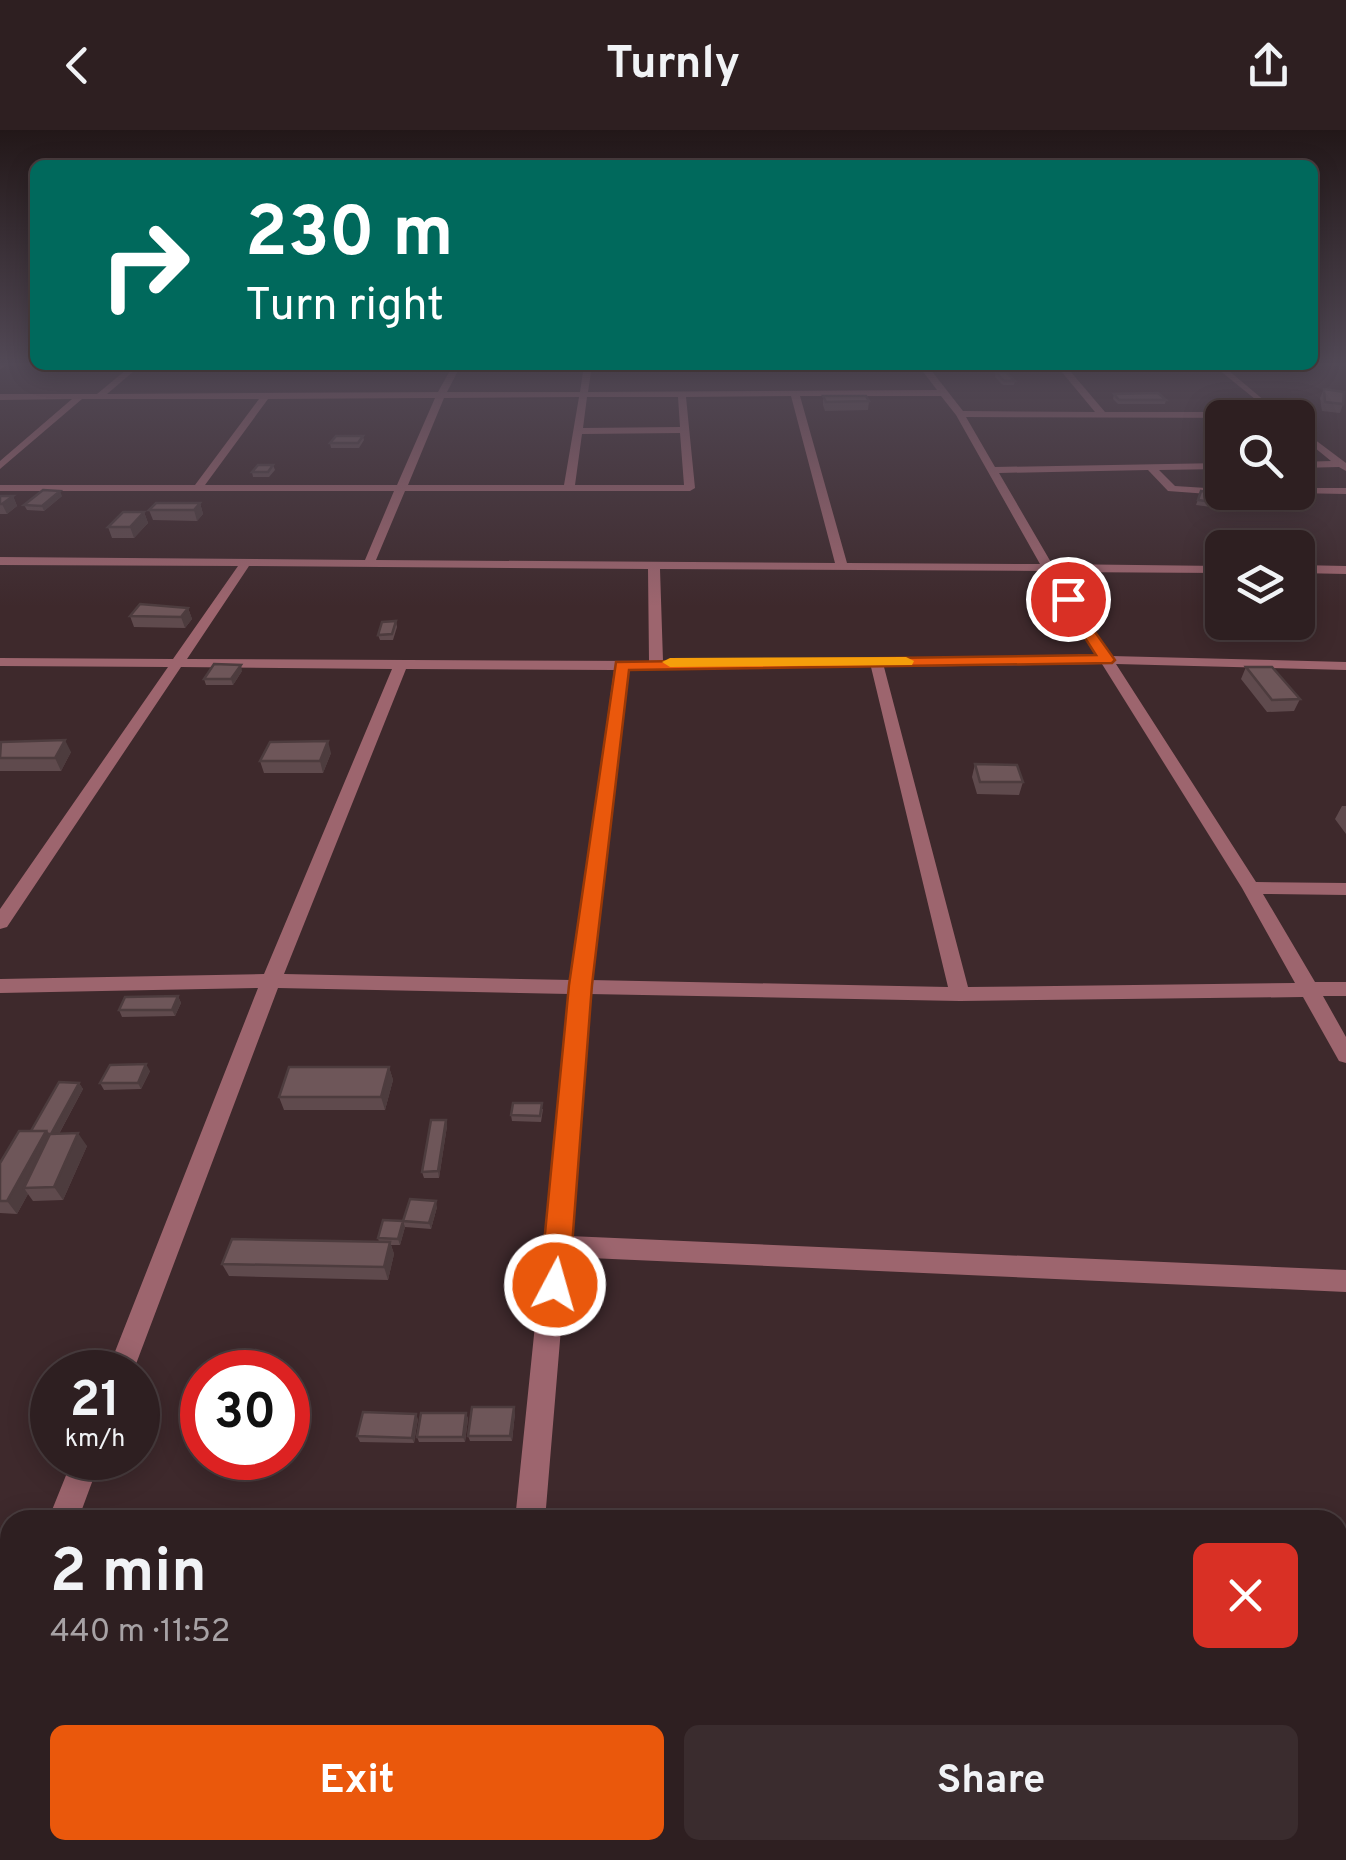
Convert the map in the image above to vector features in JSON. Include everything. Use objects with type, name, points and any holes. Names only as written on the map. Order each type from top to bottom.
[{"type":"street","points":[[0,466],[24,446]]},
{"type":"street","points":[[197,488],[228,446]]},
{"type":"street","points":[[369,563],[420,446]]},
{"type":"street","points":[[569,489],[575,446]]},
{"type":"street","points":[[0,488],[690,488],[689,446]]},
{"type":"street","points":[[809,446],[842,567]]},
{"type":"street","points":[[978,446],[1048,568],[1251,888],[1346,1055]]},
{"type":"street","points":[[1318,446],[1343,466]]},
{"type":"street","points":[[1315,465],[1343,466]]},
{"type":"street","points":[[992,470],[1205,466]]},
{"type":"street","points":[[1151,468],[1172,488],[1205,490]]},
{"type":"street","points":[[1315,491],[1346,490]]},
{"type":"street","points":[[0,561],[1205,569]]},
{"type":"street","points":[[0,923],[245,564]]},
{"type":"street","points":[[654,567],[656,662]]},
{"type":"street","points":[[1315,569],[1346,570]]},
{"type":"street","points":[[0,662],[621,666],[656,662],[1107,660],[1346,666]]},
{"type":"street","points":[[876,662],[960,994]]},
{"type":"street","points":[[128,1350],[271,981],[401,663]]},
{"type":"street","points":[[531,1510],[559,1246],[580,985],[621,666]]},
{"type":"street","points":[[1251,888],[1346,889]]},
{"type":"street","points":[[0,986],[271,981],[960,994],[1346,989]]},
{"type":"street","points":[[559,1246],[1346,1282]]},
{"type":"street","points":[[67,1510],[78,1480]]},
{"type":"building","points":[[258,465],[273,465],[268,472],[252,472]]},
{"type":"building","points":[[43,490],[60,491],[42,506],[24,505]]},
{"type":"building","points":[[156,503],[200,503],[194,510],[149,510]]},
{"type":"building","points":[[123,512],[144,512],[130,527],[108,527]]},
{"type":"building","points":[[140,604],[188,608],[181,617],[130,616]]},
{"type":"building","points":[[396,621],[392,634],[378,635],[382,622]]},
{"type":"building","points":[[214,664],[241,665],[231,679],[204,679]]},
{"type":"building","points":[[1246,667],[1272,667],[1300,699],[1272,700]]},
{"type":"building","points":[[65,740],[55,758],[0,758],[1,742]]},
{"type":"building","points":[[328,741],[320,761],[260,761],[270,742]]},
{"type":"building","points":[[975,764],[1017,765],[1023,782],[980,782]]},
{"type":"building","points":[[178,996],[172,1010],[119,1010],[125,997]]},
{"type":"building","points":[[146,1064],[138,1083],[100,1083],[110,1065]]},
{"type":"building","points":[[289,1067],[389,1067],[381,1097],[279,1097]]},
{"type":"building","points":[[59,1082],[79,1083],[51,1134],[31,1131]]},
{"type":"building","points":[[513,1103],[542,1103],[540,1116],[511,1115]]},
{"type":"building","points":[[431,1120],[446,1120],[438,1171],[422,1172]]},
{"type":"building","points":[[19,1131],[46,1131],[7,1201],[0,1201],[0,1163]]},
{"type":"building","points":[[78,1133],[54,1187],[24,1188],[50,1134]]},
{"type":"building","points":[[410,1199],[436,1201],[429,1223],[403,1221]]},
{"type":"building","points":[[383,1220],[403,1221],[398,1239],[378,1238]]},
{"type":"building","points":[[232,1239],[390,1242],[384,1267],[222,1264]]},
{"type":"building","points":[[472,1407],[514,1407],[510,1436],[468,1436]]},
{"type":"building","points":[[363,1412],[416,1414],[412,1438],[357,1436]]},
{"type":"building","points":[[421,1413],[466,1413],[463,1437],[417,1437]]},
{"type":"slow traffic","points":[[670,662],[906,661]]},
{"type":"route","points":[[555,1285],[580,985],[621,666],[656,662],[1107,660],[1068,599]]}]
